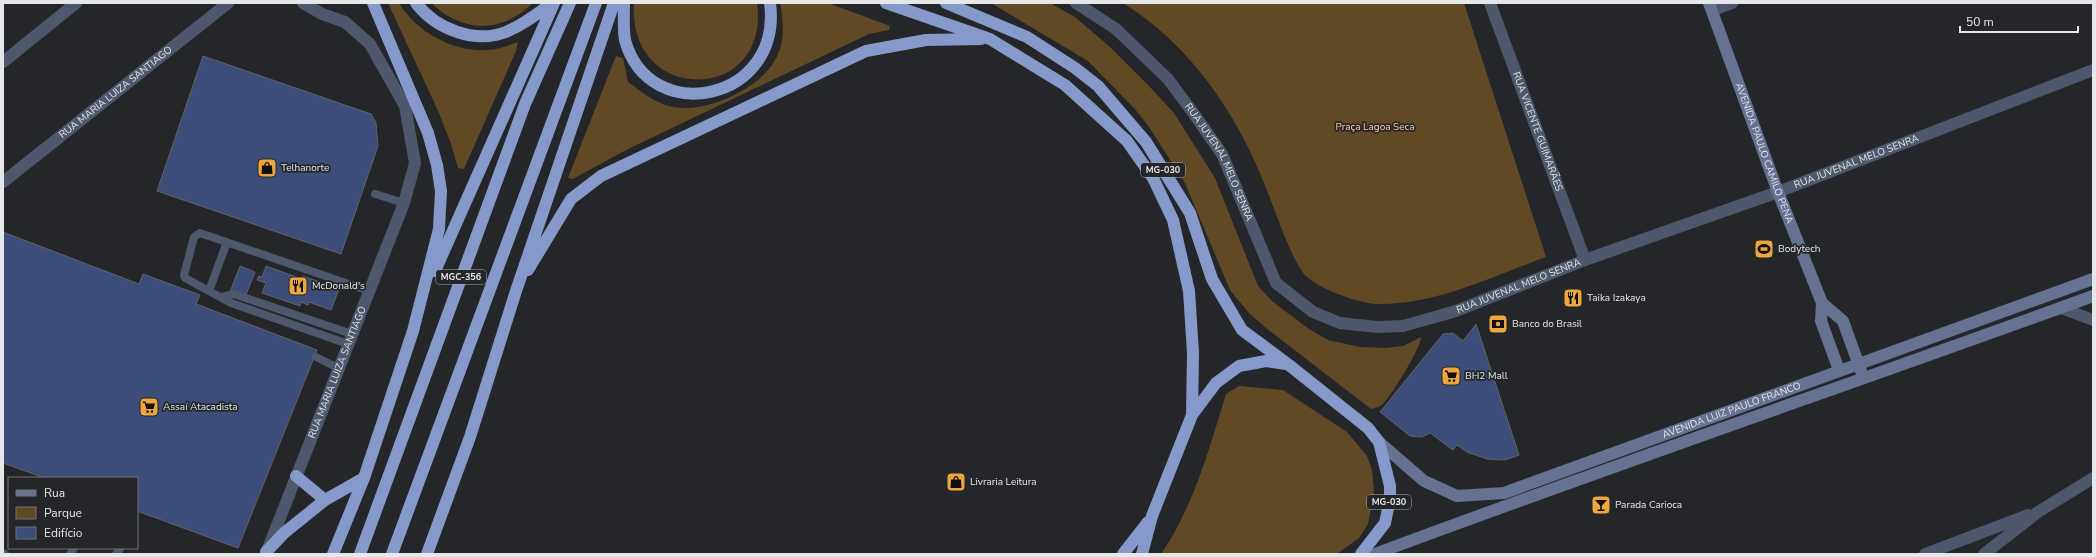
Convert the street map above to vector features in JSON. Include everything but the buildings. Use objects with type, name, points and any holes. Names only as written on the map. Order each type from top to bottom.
[{"type":"highway","points":[[373,3],[428,133],[437,165],[441,191],[439,230],[422,300]]},
{"type":"highway","points":[[416,3],[426,16],[450,30],[489,37],[506,32],[529,21],[553,3]]},
{"type":"highway","name":"MGC-356","points":[[333,554],[364,478],[422,300],[553,3]]},
{"type":"highway","name":"MGC-356","points":[[360,554],[526,104],[570,3]]},
{"type":"highway","name":"MGC-356","points":[[392,554],[596,3]]},
{"type":"highway","points":[[427,554],[470,437],[516,291],[614,3]]},
{"type":"highway","points":[[624,3],[625,39],[633,58],[643,72],[667,89],[684,93],[698,93],[716,91],[743,78],[762,55],[769,38],[772,19],[770,3]]},
{"type":"highway","name":"MG-030","points":[[886,3],[990,39],[1064,85],[1127,141],[1153,178],[1173,220],[1189,291],[1193,353],[1192,415],[1152,516],[1124,554]]},
{"type":"highway","name":"MG-030","points":[[946,3],[1027,37],[1075,68],[1098,86],[1146,142],[1190,213],[1212,279],[1242,330],[1289,364],[1368,428],[1379,442],[1390,486],[1390,499],[1385,523],[1361,554]]},
{"type":"highway","points":[[965,3],[985,19]]},
{"type":"highway","points":[[516,291],[571,199],[601,176],[866,51],[926,40],[990,39]]},
{"type":"highway","points":[[1192,415],[1216,382],[1239,366],[1266,361],[1289,364]]},
{"type":"highway","points":[[296,476],[325,500]]},
{"type":"highway","points":[[266,553],[284,533],[325,500],[364,478]]},
{"type":"highway","points":[[1142,554],[1152,516]]},
{"type":"street","points":[[3,62],[76,3]]},
{"type":"street","name":"RUA MARIA LUIZA SANTIAGO","points":[[3,182],[228,3]]},
{"type":"street","name":"RUA MARIA LUIZA SANTIAGO","points":[[266,553],[404,203],[415,163],[406,106],[370,44],[344,22],[319,8],[303,3]]},
{"type":"street","name":"RUA JUVENAL MELO SENRA","points":[[1076,3],[1116,29],[1168,79],[1222,154],[1276,283],[1313,312],[1340,323],[1377,327],[1402,326],[1456,312],[1585,260],[1778,192],[2093,70]]},
{"type":"street","name":"RUA VICENTE GUIMARÃES","points":[[1490,3],[1585,260]]},
{"type":"street","points":[[1711,7],[1732,3]]},
{"type":"street","name":"AVENIDA PAULO CAMILO PENA","points":[[1711,7],[1778,192],[1822,303],[1821,321],[1839,370]]},
{"type":"street","name":"AVENIDA LUIZ PAULO FRANCO","points":[[1379,442],[1424,481],[1457,496],[1504,493],[1839,370],[2091,280]]},
{"type":"street","name":"AVENIDA LUIZ PAULO FRANCO","points":[[1375,554],[1506,505],[1856,382],[2093,296]]},
{"type":"street","name":"AVENIDA PAULO CAMILO PENA","points":[[1822,303],[1843,321],[1862,373],[1856,382]]},
{"type":"street","points":[[2061,308],[2093,320]]},
{"type":"street","points":[[1984,554],[2038,512],[2093,478]]},
{"type":"street","points":[[1925,554],[2038,512]]},
{"type":"lane","points":[[375,194],[404,203]]},
{"type":"lane","points":[[350,339],[231,303],[185,278],[184,275],[194,237],[200,233],[369,291]]},
{"type":"lane","points":[[209,291],[227,242]]},
{"type":"lane","points":[[222,297],[234,294],[350,339]]},
{"type":"lane","points":[[316,357],[338,368]]},
{"type":"green space","points":[[388,3],[399,3],[415,23],[426,31],[450,44],[463,48],[492,50],[518,42],[516,51],[464,169],[458,168],[451,144],[439,113]]},
{"type":"green space","points":[[431,3],[533,3],[521,13],[508,20],[495,25],[482,26],[456,20],[443,13]]},
{"type":"green space","points":[[634,3],[757,3],[755,36],[743,60],[722,75],[698,80],[674,75],[652,61],[638,37]]},
{"type":"green space","points":[[780,3],[828,3],[890,26],[889,30],[869,34],[626,150],[573,179],[568,178],[616,56],[623,58],[628,82],[649,97],[661,103],[673,107],[686,108],[717,102],[733,96],[748,87],[761,77],[771,66],[778,54],[782,42],[783,22]]},
{"type":"green space","points":[[991,3],[1050,3],[1075,17],[1110,47],[1150,87],[1174,113],[1215,178],[1258,286],[1273,302],[1309,329],[1328,340],[1360,347],[1384,348],[1403,346],[1421,337],[1405,372],[1392,393],[1382,405],[1371,409],[1266,328],[1249,313],[1230,290],[1185,183],[1147,124],[1134,108],[1088,61]]},
{"type":"green space","name":"Praça Lagoa Seca","points":[[1123,3],[1464,3],[1546,257],[1484,281],[1441,295],[1398,303],[1376,304],[1359,301],[1338,294],[1318,284],[1304,274],[1298,265],[1282,230],[1253,157],[1224,106],[1208,82],[1169,38]]},
{"type":"green space","points":[[1239,386],[1283,390],[1347,432],[1367,456],[1372,470],[1374,492],[1368,524],[1359,538],[1337,554],[1161,554],[1173,536],[1192,497],[1207,456],[1226,394]]},
{"type":"place","name":"Telhanorte","points":[[267,168]]},
{"type":"place","name":"Bodytech","points":[[1764,249]]},
{"type":"place","name":"McDonald's","points":[[298,286]]},
{"type":"place","name":"Taika Izakaya","points":[[1573,298]]},
{"type":"place","name":"Banco do Brasil","points":[[1498,324]]},
{"type":"place","name":"BH2 Mall","points":[[1451,376]]},
{"type":"place","name":"Assaí Atacadista","points":[[149,407]]},
{"type":"place","name":"Livraria Leitura","points":[[956,482]]},
{"type":"place","name":"Parada Carioca","points":[[1601,505]]}]
